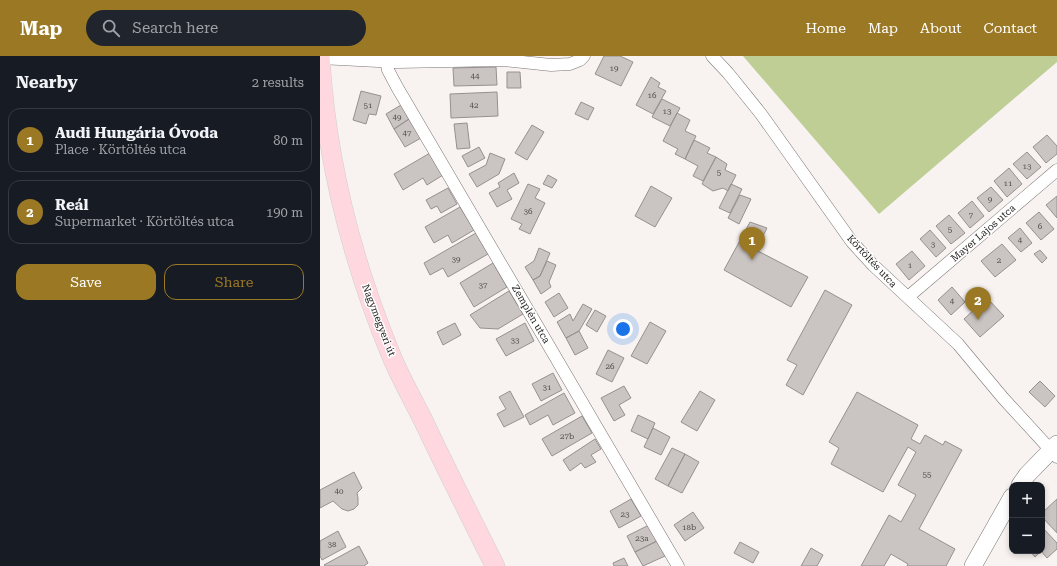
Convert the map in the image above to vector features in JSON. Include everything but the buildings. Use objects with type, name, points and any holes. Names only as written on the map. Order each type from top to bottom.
[{"type":"main road","name":"Nagymegyeri út","points":[[320,58],[326,125],[332,162],[362,278],[391,355],[495,566]]},
{"type":"main road","points":[[1022,482],[1027,475],[1055,450]]},
{"type":"main road","points":[[973,566],[1009,502]]},
{"type":"street","points":[[320,58],[386,61],[496,60],[541,65],[561,65],[570,64],[580,60],[584,56]]},
{"type":"street","name":"Körtöltés utca","points":[[712,56],[728,73],[760,114],[852,242],[873,265],[958,344],[1034,433],[1055,450]]},
{"type":"street","name":"Zemplén utca","points":[[386,61],[388,70],[397,87],[678,566]]},
{"type":"street","name":"Mayer Lajos utca","points":[[908,297],[1057,170]]},
{"type":"green space","points":[[743,56],[1057,56],[1057,62],[879,214]]},
{"type":"place","name":"Audi Hungária Óvoda","points":[[752,260]]},
{"type":"place","name":"Reál","points":[[978,320]]}]
